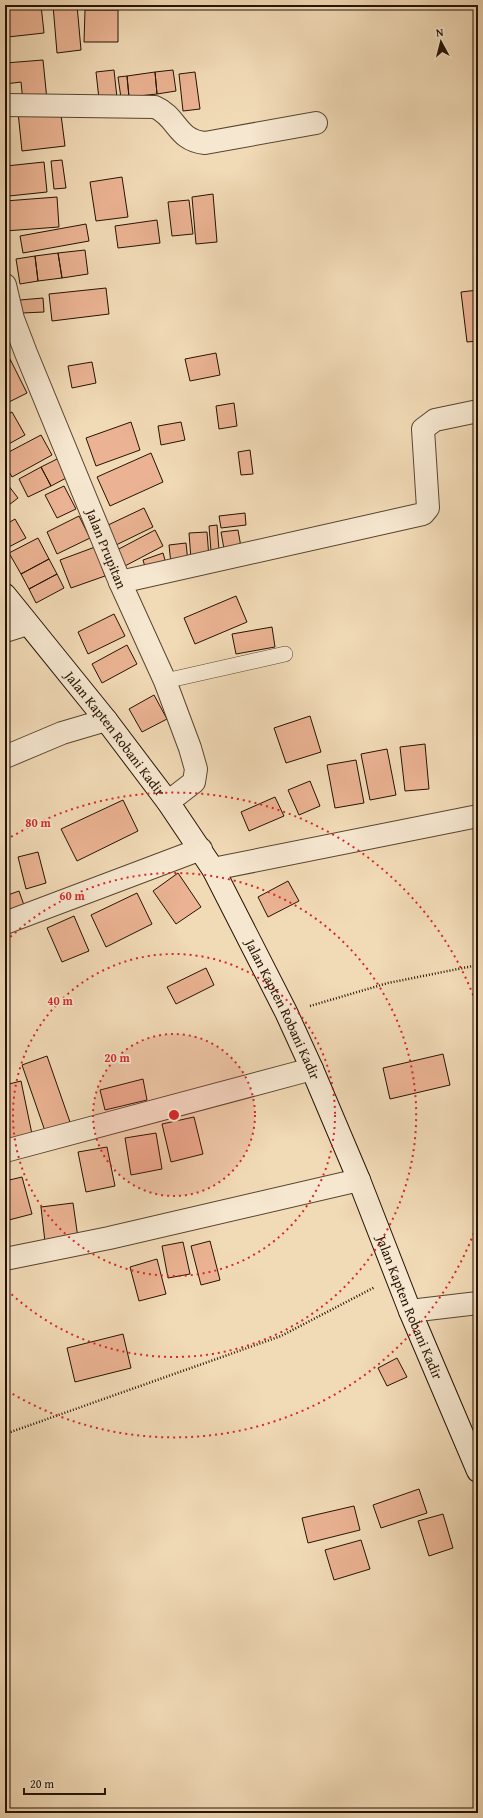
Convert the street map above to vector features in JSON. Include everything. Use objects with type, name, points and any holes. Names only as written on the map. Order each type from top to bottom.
[{"type":"street","points":[[5,106],[155,107],[164,110],[184,136],[197,142],[204,143],[316,123]]},
{"type":"street","name":"Jalan Prupitan","points":[[5,285],[13,319],[26,353],[120,582],[165,681],[190,748],[196,769],[194,782],[168,802]]},
{"type":"street","points":[[120,582],[423,514],[428,508],[423,429],[435,420],[478,411]]},
{"type":"street","name":"Jalan Kapten Robani Kadir","points":[[5,595],[106,720],[168,802],[212,869],[286,1012],[312,1069],[359,1180],[410,1311],[478,1471]]},
{"type":"street","points":[[5,631],[27,624]]},
{"type":"street","points":[[5,757],[62,733],[106,720]]},
{"type":"street","points":[[212,869],[478,816]]},
{"type":"street","points":[[5,923],[200,849]]},
{"type":"street","points":[[5,1151],[312,1069]]},
{"type":"street","points":[[5,1259],[109,1238],[359,1180]]},
{"type":"street","points":[[410,1311],[478,1303]]},
{"type":"lane","points":[[165,681],[285,654]]},
{"type":"path","points":[[286,1012],[388,983],[478,965]]},
{"type":"path","points":[[5,1434],[281,1336],[397,1276]]},
{"type":"building","points":[[41,5],[44,33],[8,37],[6,8]]},
{"type":"building","points":[[53,5],[77,5],[81,50],[57,53]]},
{"type":"building","points":[[85,10],[118,10],[118,42],[84,42]]},
{"type":"building","points":[[43,60],[47,100],[23,102],[21,82],[5,84],[5,63]]},
{"type":"building","points":[[114,70],[117,98],[99,99],[96,72]]},
{"type":"building","points":[[173,70],[176,91],[157,94],[155,72]]},
{"type":"building","points":[[155,72],[157,94],[129,97],[127,76]]},
{"type":"building","points":[[195,72],[200,109],[183,111],[179,74]]},
{"type":"building","points":[[127,76],[129,97],[121,98],[118,77]]},
{"type":"building","points":[[60,107],[65,146],[22,151],[18,112]]},
{"type":"building","points":[[62,160],[66,188],[54,189],[51,161]]},
{"type":"building","points":[[44,162],[47,192],[9,196],[6,166]]},
{"type":"building","points":[[122,177],[128,217],[96,221],[90,182]]},
{"type":"building","points":[[213,194],[217,242],[196,244],[192,197]]},
{"type":"building","points":[[57,197],[59,227],[5,231],[5,201]]},
{"type":"building","points":[[189,200],[193,234],[172,236],[168,202]]},
{"type":"building","points":[[157,220],[160,243],[118,248],[115,226]]},
{"type":"building","points":[[86,224],[89,241],[23,253],[20,236]]},
{"type":"building","points":[[85,250],[88,274],[62,278],[58,253]]},
{"type":"building","points":[[58,253],[62,278],[38,281],[35,256]]},
{"type":"building","points":[[35,256],[38,281],[20,284],[16,259]]},
{"type":"building","points":[[106,288],[109,314],[52,321],[49,294]]},
{"type":"building","points":[[478,290],[478,341],[467,342],[461,292]]},
{"type":"building","points":[[43,298],[44,312],[22,313],[20,300]]},
{"type":"building","points":[[5,349],[11,361],[5,364]]},
{"type":"building","points":[[216,353],[220,375],[190,381],[185,359]]},
{"type":"building","points":[[11,361],[27,393],[5,404],[5,364]]},
{"type":"building","points":[[92,362],[96,383],[72,388],[68,366]]},
{"type":"building","points":[[234,403],[237,426],[219,429],[216,406]]},
{"type":"building","points":[[12,412],[25,435],[5,446],[5,416]]},
{"type":"building","points":[[131,422],[140,450],[96,466],[86,438]]},
{"type":"building","points":[[181,422],[185,440],[161,445],[158,426]]},
{"type":"building","points":[[41,435],[52,455],[12,477],[5,464],[5,454]]},
{"type":"building","points":[[250,450],[253,474],[241,475],[238,452]]},
{"type":"building","points":[[151,453],[163,482],[110,506],[97,477]]},
{"type":"building","points":[[59,458],[68,477],[51,486],[41,467]]},
{"type":"building","points":[[41,467],[51,486],[28,497],[19,479]]},
{"type":"building","points":[[5,481],[18,498],[5,508]]},
{"type":"building","points":[[64,486],[76,509],[57,518],[45,495]]},
{"type":"building","points":[[144,508],[153,527],[116,545],[106,526]]},
{"type":"building","points":[[245,513],[246,525],[221,528],[219,516]]},
{"type":"building","points":[[79,516],[90,538],[57,554],[47,532]]},
{"type":"building","points":[[15,519],[26,538],[5,549],[5,525]]},
{"type":"building","points":[[217,525],[219,550],[211,551],[209,526]]},
{"type":"building","points":[[155,530],[163,546],[123,567],[115,551]]},
{"type":"building","points":[[238,530],[241,547],[224,549],[221,532]]},
{"type":"building","points":[[207,532],[209,558],[191,559],[189,533]]},
{"type":"building","points":[[38,538],[49,559],[21,574],[9,553]]},
{"type":"building","points":[[186,543],[188,562],[171,564],[169,545]]},
{"type":"building","points":[[95,547],[105,576],[71,588],[60,560]]},
{"type":"building","points":[[163,553],[167,567],[147,574],[143,560]]},
{"type":"building","points":[[49,559],[57,574],[29,589],[21,574]]},
{"type":"building","points":[[57,574],[64,588],[36,603],[29,589]]},
{"type":"building","points":[[236,596],[247,622],[195,644],[184,618]]},
{"type":"building","points":[[114,614],[125,636],[88,654],[78,632]]},
{"type":"building","points":[[272,627],[275,647],[236,654],[232,634]]},
{"type":"building","points":[[127,645],[137,664],[102,683],[92,664]]},
{"type":"building","points":[[154,695],[167,719],[142,732],[129,709]]},
{"type":"building","points":[[310,716],[321,752],[286,763],[274,728]]},
{"type":"building","points":[[425,744],[429,789],[405,791],[400,747]]},
{"type":"building","points":[[387,749],[396,795],[370,800],[361,754]]},
{"type":"building","points":[[356,760],[364,803],[335,808],[327,765]]},
{"type":"building","points":[[310,781],[320,806],[299,815],[288,790]]},
{"type":"building","points":[[275,797],[284,816],[249,831],[241,812]]},
{"type":"building","points":[[123,800],[138,831],[77,861],[61,829]]},
{"type":"building","points":[[38,852],[46,883],[26,889],[18,857]]},
{"type":"building","points":[[178,873],[201,907],[176,924],[153,891]]},
{"type":"building","points":[[288,881],[299,901],[268,917],[258,897]]},
{"type":"building","points":[[19,891],[25,908],[5,916],[5,896]]},
{"type":"building","points":[[137,893],[152,924],[106,947],[91,915]]},
{"type":"building","points":[[74,916],[89,951],[62,962],[47,928]]},
{"type":"building","points":[[206,968],[214,985],[176,1004],[167,987]]},
{"type":"building","points":[[443,1054],[450,1085],[390,1099],[383,1068]]},
{"type":"building","points":[[47,1056],[70,1122],[45,1131],[22,1065]]},
{"type":"building","points":[[143,1079],[147,1100],[105,1110],[100,1090]]},
{"type":"building","points":[[21,1081],[33,1139],[5,1145],[5,1085]]},
{"type":"building","points":[[194,1117],[203,1154],[171,1162],[162,1124]]},
{"type":"building","points":[[156,1133],[162,1169],[131,1175],[125,1138]]},
{"type":"building","points":[[107,1147],[115,1186],[86,1192],[78,1152]]},
{"type":"building","points":[[22,1177],[32,1214],[5,1221],[5,1181]]},
{"type":"building","points":[[73,1203],[78,1238],[45,1242],[41,1207]]},
{"type":"building","points":[[210,1241],[220,1280],[201,1285],[191,1246]]},
{"type":"building","points":[[183,1242],[190,1274],[168,1278],[162,1246]]},
{"type":"building","points":[[157,1259],[166,1294],[139,1301],[130,1267]]},
{"type":"building","points":[[123,1334],[131,1368],[75,1382],[67,1348]]},
{"type":"building","points":[[397,1358],[407,1377],[387,1386],[378,1368]]},
{"type":"building","points":[[419,1489],[427,1513],[381,1528],[373,1505]]},
{"type":"building","points":[[354,1506],[360,1530],[308,1543],[302,1518]]},
{"type":"building","points":[[443,1514],[453,1548],[429,1556],[418,1521]]},
{"type":"building","points":[[361,1540],[370,1569],[334,1580],[325,1550]]}]
